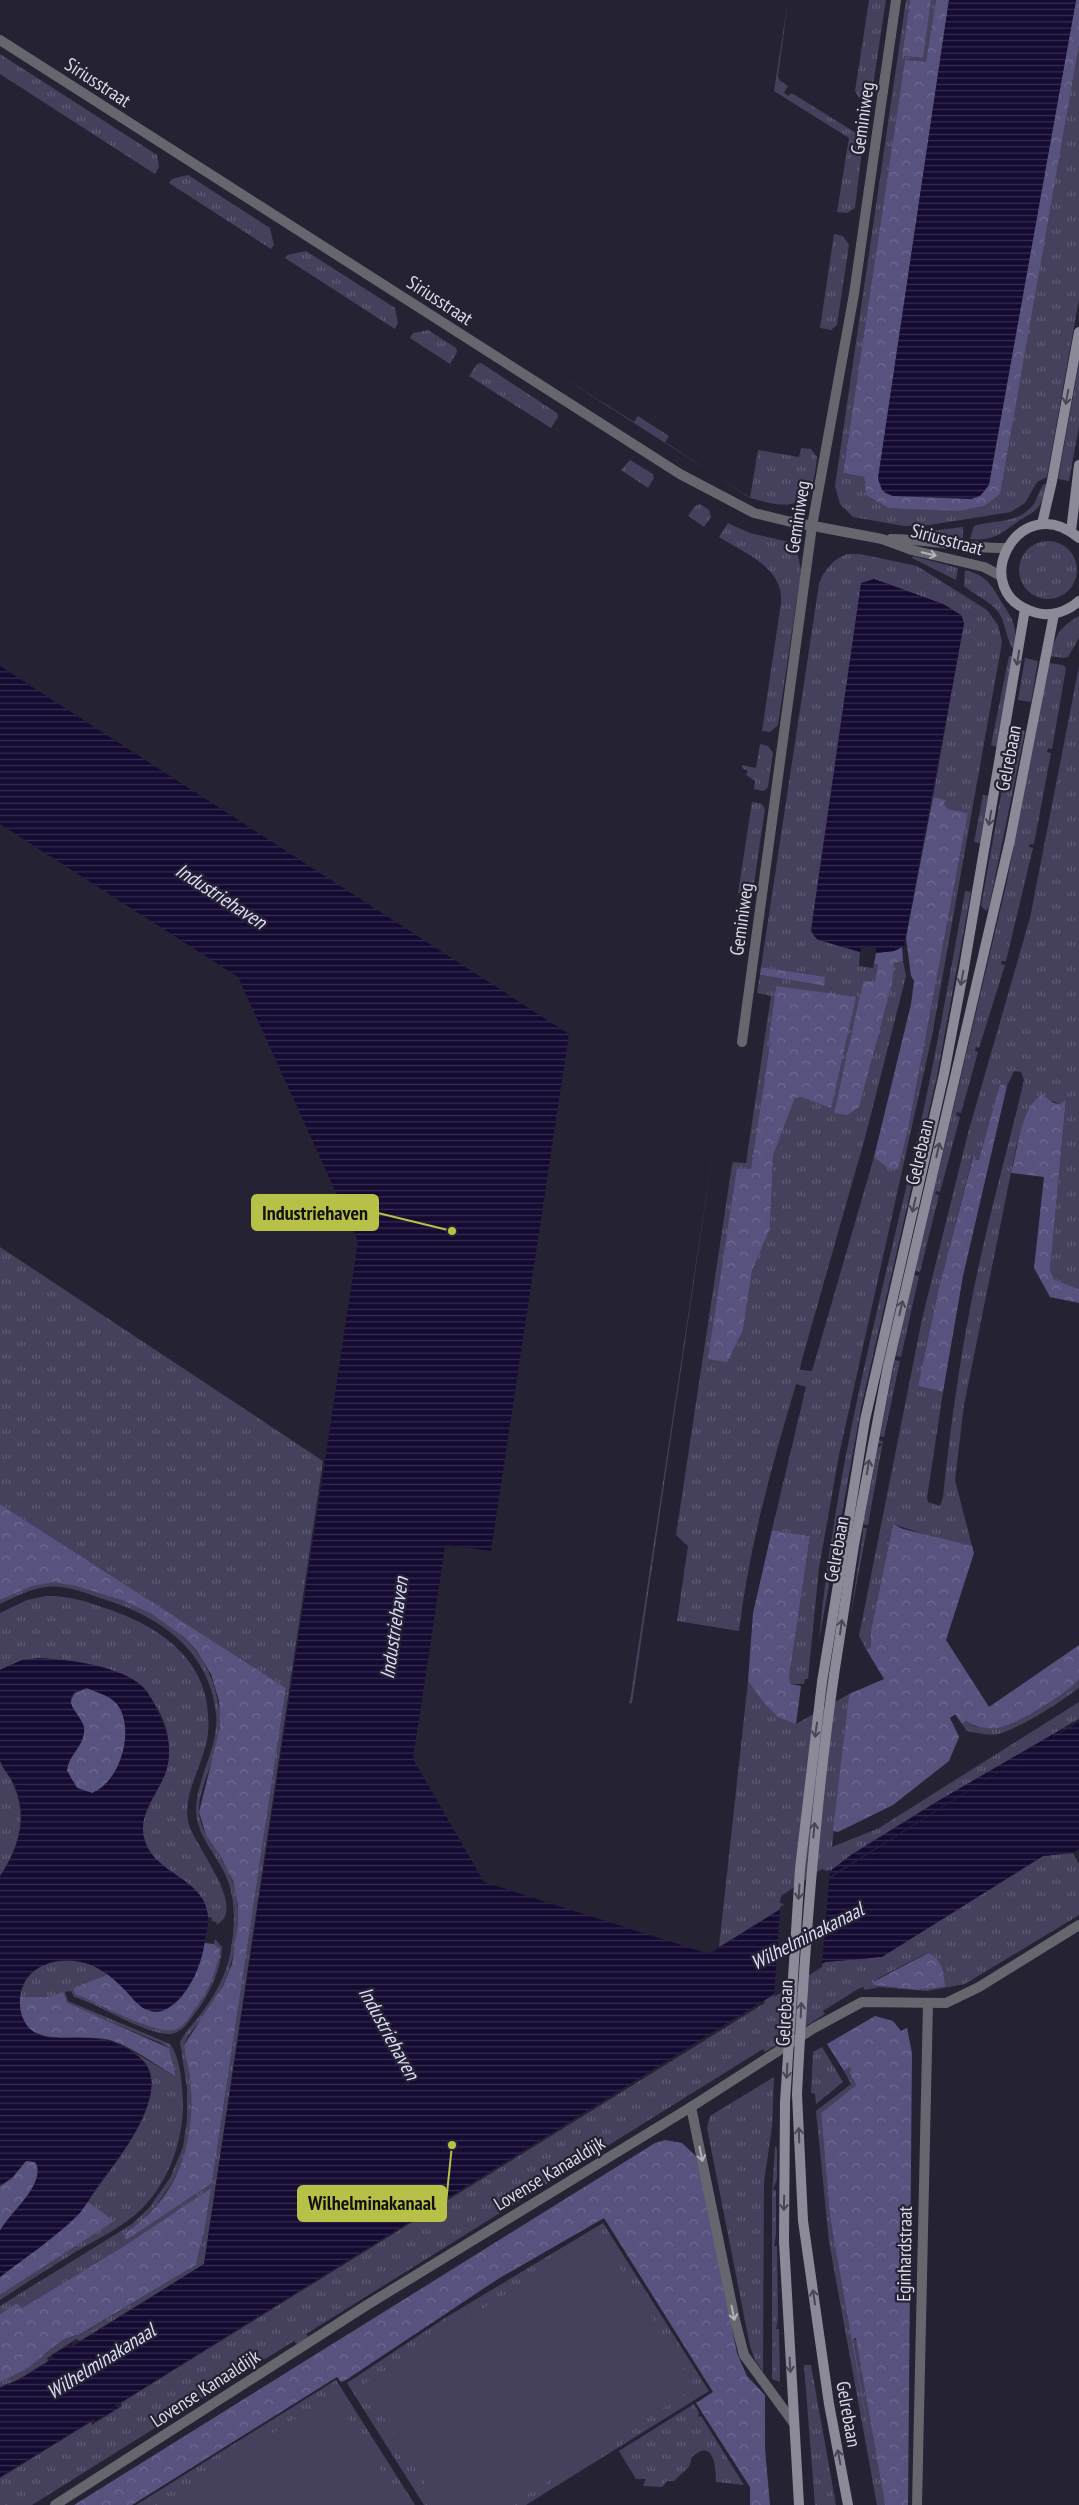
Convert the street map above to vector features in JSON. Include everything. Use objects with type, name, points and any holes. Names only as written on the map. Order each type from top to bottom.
[{"type":"street","name":"Geminiweg","points":[[742,1042],[812,526],[854,294],[896,0]]},
{"type":"street","name":"Siriusstraat","points":[[0,40],[680,474],[754,513],[882,539],[912,550],[984,567],[1001,576]]},
{"type":"street","points":[[1042,524],[1079,332]]},
{"type":"street","points":[[1079,465],[1075,535],[1058,525],[1042,524],[1028,528],[1016,536],[1007,548],[1002,561],[1001,576],[1010,595],[1025,610],[1039,614],[1054,614],[1065,611],[1079,600]]},
{"type":"street","name":"Siriusstraat","points":[[882,539],[914,539],[986,548],[1007,548]]},
{"type":"street","name":"Gelrebaan","points":[[800,2505],[793,2422],[784,2242],[786,2102],[800,1869],[822,1682],[865,1420],[944,1074],[1025,610]]},
{"type":"street","name":"Gelrebaan","points":[[848,2505],[829,2404],[803,2220],[797,2094],[816,1804],[853,1554],[888,1366],[1008,849],[1054,614]]},
{"type":"street","name":"Lovense Kanaaldijk","points":[[54,2505],[367,2305],[691,2106],[814,2028],[862,2002],[893,2000],[946,2003],[979,1987],[1079,1925]]},
{"type":"street","name":"Eginhardstraat","points":[[917,2505],[928,2003]]},
{"type":"street","points":[[691,2106],[735,2320],[744,2354],[793,2422]]},
{"type":"green space","points":[[788,0],[778,76],[779,80],[788,86],[784,93],[789,96],[791,93],[795,95],[856,133],[863,142],[855,208],[847,213],[837,212],[849,138],[774,91]]},
{"type":"green space","points":[[869,0],[886,0],[872,92],[869,97],[863,99],[859,98],[855,91]]},
{"type":"green space","points":[[906,0],[910,0],[902,56],[922,58],[931,0],[936,0],[926,63],[905,61],[843,473],[864,477],[866,495],[960,511],[984,506],[1017,393],[1079,45],[1079,299],[1047,477],[1037,482],[1025,503],[1011,512],[923,526],[904,526],[853,517],[840,504],[835,486]]},
{"type":"green space","points":[[910,0],[931,0],[923,58],[902,56]]},
{"type":"green space","points":[[936,0],[949,0],[878,479],[885,493],[893,496],[983,493],[988,484],[1076,0],[1079,0],[1079,45],[1000,494],[984,506],[960,511],[889,508],[866,495],[864,477],[843,473],[905,60],[926,62]]},
{"type":"green space","points":[[0,54],[157,155],[159,167],[155,174],[0,74]]},
{"type":"green space","points":[[188,175],[270,228],[274,245],[271,249],[169,183],[172,179]]},
{"type":"green space","points":[[834,234],[843,236],[849,245],[837,325],[831,330],[820,328]]},
{"type":"green space","points":[[306,251],[395,308],[398,323],[395,329],[285,258],[287,255]]},
{"type":"green space","points":[[428,330],[456,348],[457,352],[450,364],[410,338],[413,333]]},
{"type":"green space","points":[[481,363],[557,413],[558,417],[551,428],[469,376],[477,364]]},
{"type":"green space","points":[[1079,363],[1079,426],[1069,481],[1058,479]]},
{"type":"green space","points":[[556,373],[634,422],[638,416],[669,436],[665,442],[714,474]]},
{"type":"green space","points":[[801,448],[811,449],[817,457],[811,486],[806,495],[799,501],[790,504],[779,504],[750,497],[758,450],[799,457]]},
{"type":"green space","points":[[630,460],[653,474],[654,478],[648,488],[621,470]]},
{"type":"green space","points":[[714,474],[750,497],[750,498]]},
{"type":"green space","points":[[1044,484],[1046,484],[1042,501],[1032,513],[993,537],[970,539],[974,526],[1006,520],[1027,511],[1035,502]]},
{"type":"green space","points":[[700,504],[709,510],[711,517],[704,527],[688,516],[695,506]]},
{"type":"green space","points":[[728,523],[750,533],[789,542],[798,555],[801,571],[778,725],[770,732],[762,731],[781,603],[780,590],[776,580],[760,562],[719,537]]},
{"type":"green space","points":[[963,527],[963,539],[915,533]]},
{"type":"green space","points":[[1048,541],[1059,543],[1072,554],[1077,570],[1075,581],[1064,594],[1048,599],[1037,597],[1024,586],[1019,570],[1021,559],[1032,546]]},
{"type":"green space","points":[[847,554],[860,554],[917,566],[987,610],[998,625],[1002,642],[932,1036],[839,1455],[819,1568],[808,1679],[805,1679],[804,1684],[790,1684],[789,1678],[810,1536],[772,1530],[806,1387],[796,1384],[778,1445],[755,1537],[739,1631],[677,1621],[688,1546],[676,1535],[732,1165],[733,1162],[746,1163],[771,996],[757,993],[760,975],[823,986],[825,978],[761,967],[819,584],[830,566],[837,559]],"holes":[[[874,579],[943,604],[961,615],[964,623],[933,797],[944,800],[947,809],[968,813],[909,1125],[889,1169],[874,1157],[812,1371],[800,1370],[866,1134],[906,976],[903,961],[894,963],[887,998],[834,1113],[863,981],[875,983],[878,964],[874,964],[873,968],[859,966],[860,952],[816,939],[862,590]],[[776,986],[831,1107],[801,1097],[795,1098],[773,1156],[770,1229],[752,1271],[743,1330],[737,1168],[751,1170],[770,1043],[768,1042]]]},
{"type":"green space","points":[[913,556],[958,568],[956,580],[912,558]]},
{"type":"green space","points":[[965,570],[977,574],[993,588],[1013,622],[1015,633],[1014,649],[999,613],[964,586]]},
{"type":"green space","points":[[1079,616],[1079,638],[1068,657],[1050,656],[1059,632]]},
{"type":"green space","points":[[1009,656],[1013,656],[997,747],[991,745]]},
{"type":"green space","points":[[1025,658],[1038,661],[1031,702],[1018,700]]},
{"type":"green space","points":[[1049,663],[1063,665],[1066,668],[1052,749],[1048,748],[1047,752],[1051,753],[1034,844],[1030,844],[1029,847],[1033,848],[1006,961],[1002,961],[1001,964],[1005,965],[979,1048],[976,1047],[975,1051],[978,1052],[961,1113],[957,1112],[956,1115],[960,1117],[940,1192],[936,1191],[935,1194],[939,1195],[920,1272],[915,1271],[1007,881]]},
{"type":"green space","points":[[1079,666],[1079,1289],[1055,1280],[1050,1271],[1066,1101],[1060,1104],[1047,1099],[1036,1099],[1024,1121],[1017,1143],[964,1405],[955,1480],[972,1546],[935,1538],[893,1524],[871,1630],[871,1649],[866,1649],[859,1636],[922,1319],[968,1133],[1030,918]],"holes":[[[1014,1071],[1021,1072],[1024,1080],[990,1218],[965,1334],[943,1497],[940,1506],[928,1502],[927,1498],[943,1392],[918,1386],[939,1287],[973,1156],[977,1161],[981,1158],[1000,1084],[1007,1086]]]},
{"type":"green space","points":[[1013,728],[1025,731],[989,907],[986,911],[981,906]]},
{"type":"green space","points":[[760,744],[768,746],[773,753],[768,787],[764,791],[754,789],[755,781],[746,775],[748,771],[742,768],[742,765],[756,768]]},
{"type":"green space","points":[[983,795],[988,796],[980,843],[974,842]]},
{"type":"green space","points":[[933,797],[945,800],[944,804],[948,809],[968,813],[909,1125],[898,1169],[889,1169],[874,1157],[911,1004],[914,981],[911,976],[906,938]]},
{"type":"green space","points":[[752,802],[762,804],[765,809],[753,890],[746,894],[738,893]]},
{"type":"green space","points":[[965,891],[971,892],[937,1076],[861,1408],[819,1640],[825,1583],[843,1470],[866,1359],[914,1155]]},
{"type":"green space","points":[[902,947],[903,961],[894,963],[892,983],[859,1107],[847,1115],[834,1113],[863,981],[875,982],[878,964],[874,964],[876,953],[894,951]]},
{"type":"green space","points":[[761,967],[825,977],[824,986],[760,975]]},
{"type":"green space","points":[[776,986],[856,997],[831,1108],[801,1097],[795,1098],[773,1156],[770,1229],[752,1271],[743,1330],[727,1362],[708,1359],[737,1168],[751,1169],[770,1043],[768,1043]]},
{"type":"green space","points":[[1000,1084],[1007,1086],[963,1276],[943,1392],[918,1386],[939,1287],[974,1154],[976,1160],[979,1160]]},
{"type":"green space","points":[[1042,1095],[1054,1103],[1060,1104],[1066,1100],[1050,1271],[1055,1280],[1079,1289],[1079,1303],[1050,1297],[1034,1268],[1044,1177],[1011,1173],[1025,1119],[1035,1100]]},
{"type":"green space","points":[[715,1137],[632,1703],[629,1704],[631,1695]]},
{"type":"green space","points":[[0,1247],[323,1461],[204,2264],[80,2341],[76,2339],[47,2358],[48,2361],[19,2379],[0,2387],[0,2382],[29,2367],[65,2339],[80,2335],[196,2265],[205,2227],[211,2188],[124,2246],[22,2308],[17,2303],[0,2314],[0,2306],[132,2224],[149,2208],[170,2178],[183,2147],[187,2121],[187,2088],[180,2042],[219,1986],[230,1954],[234,1907],[225,1874],[198,1825],[196,1806],[198,1793],[214,1740],[216,1713],[211,1690],[203,1669],[191,1652],[176,1637],[139,1613],[78,1591],[59,1587],[46,1587],[28,1591],[0,1604],[0,1600],[26,1588],[54,1582],[78,1586],[125,1601],[166,1622],[183,1636],[198,1653],[209,1672],[216,1694],[220,1731],[201,1793],[199,1814],[205,1832],[226,1867],[234,1885],[238,1904],[235,1944],[231,1965],[219,1993],[205,2015],[188,2036],[184,2045],[192,2104],[189,2135],[181,2165],[165,2193],[147,2216],[124,2234],[126,2239],[212,2183],[286,1688],[0,1504]]},
{"type":"green space","points":[[914,1275],[919,1276],[901,1357],[896,1356]]},
{"type":"green space","points":[[895,1360],[900,1361],[884,1437],[880,1436]]},
{"type":"green space","points":[[878,1440],[883,1441],[868,1525],[863,1524],[878,1448],[882,1444],[878,1443]]},
{"type":"green space","points":[[0,1504],[286,1688],[212,2183],[126,2240],[124,2234],[143,2220],[158,2203],[171,2185],[180,2166],[187,2146],[191,2101],[184,2045],[223,1986],[232,1964],[238,1924],[238,1905],[233,1881],[222,1859],[206,1835],[199,1812],[220,1728],[219,1701],[211,1674],[196,1650],[184,1637],[152,1614],[122,1600],[76,1586],[54,1582],[32,1586],[0,1600]]},
{"type":"green space","points":[[893,1524],[903,1529],[972,1546],[974,1553],[946,1640],[989,1707],[1079,1645],[1079,1679],[1053,1700],[1004,1726],[984,1728],[966,1721],[962,1724],[955,1714],[950,1718],[959,1737],[949,1761],[893,1805],[838,1832],[833,1831],[849,1694],[884,1679],[866,1649],[871,1648],[871,1630]]},
{"type":"green space","points":[[863,1528],[867,1528],[850,1619],[863,1533]]},
{"type":"green space","points":[[772,1530],[810,1536],[789,1678],[790,1684],[801,1686],[796,1724],[778,1717],[763,1702],[748,1681],[753,1613]]},
{"type":"green space","points":[[46,1596],[78,1600],[129,1617],[167,1639],[182,1653],[194,1669],[203,1688],[208,1709],[208,1733],[203,1755],[191,1788],[187,1810],[188,1821],[192,1831],[216,1876],[227,1905],[225,1917],[216,1925],[217,1922],[212,1921],[212,1918],[208,1917],[204,1904],[197,1893],[158,1862],[150,1853],[144,1841],[142,1831],[146,1812],[164,1775],[169,1748],[167,1731],[161,1716],[153,1702],[142,1689],[128,1679],[113,1672],[59,1660],[36,1659],[13,1664],[0,1670],[0,1613],[27,1600]]},
{"type":"green space","points":[[1079,1679],[1079,1688],[1032,1719],[1002,1733],[980,1734],[967,1731],[962,1724],[966,1721],[976,1727],[1077,1682]]},
{"type":"green space","points":[[748,1681],[763,1702],[796,1724],[849,1694],[832,1847],[879,1828],[1079,1702],[1079,1719],[938,1801],[851,1855],[829,1872],[822,1869],[817,1872],[781,1896],[780,1903],[787,1905],[719,1947]]},
{"type":"green space","points":[[88,1688],[108,1697],[118,1705],[123,1716],[125,1728],[125,1741],[117,1767],[111,1778],[92,1793],[77,1788],[67,1771],[82,1735],[81,1722],[72,1707],[72,1698],[75,1693]]},
{"type":"green space","points":[[0,1761],[16,1791],[21,1818],[15,1846],[0,1876]]},
{"type":"green space","points":[[1073,1853],[1079,1864],[1079,1915],[965,1984],[927,1991],[879,1987],[865,1990],[863,1987],[858,1989],[823,2011],[825,2014],[765,2052],[763,2049],[306,2334],[308,2337],[297,2344],[294,2341],[32,2505],[0,2505],[0,2478],[91,2422],[92,2425],[122,2406],[121,2403],[765,2003],[764,2001],[825,1962],[881,1957],[1043,1856]],"holes":[[[927,1953],[941,1967],[944,1987],[917,1990],[873,1985],[875,1980]]]},
{"type":"green space","points":[[215,1939],[222,1947],[215,1979],[199,2008],[186,2025],[175,2033],[165,2034],[153,2031],[74,1997],[71,1991],[65,1992],[68,2001],[170,2044],[177,2057],[181,2080],[183,2103],[180,2134],[171,2164],[164,2178],[146,2204],[135,2215],[114,2230],[0,2300],[0,2295],[113,2221],[88,2202],[133,2136],[150,2097],[151,2079],[146,2064],[128,2049],[176,2077],[169,2048],[161,2043],[50,1997],[20,1997],[24,1983],[32,1972],[43,1965],[56,1962],[70,1961],[97,1967],[109,1974],[73,1988],[75,1994],[159,2029],[220,1949],[214,1944]]},
{"type":"green space","points":[[204,1943],[214,1944],[220,1949],[215,1972],[201,2000],[186,2022],[177,2029],[168,2030],[142,2024],[75,1994],[73,1988],[109,1974],[143,2008],[156,2011],[167,2008],[186,1991],[198,1966]]},
{"type":"green space","points":[[928,1953],[939,1963],[943,1972],[945,1987],[917,1990],[873,1985],[873,1982]]},
{"type":"green space","points":[[63,1992],[67,2003],[169,2048],[176,2077],[113,2041],[100,2038],[53,2037],[39,2034],[28,2027],[21,2015],[20,1997],[50,1997]]},
{"type":"green space","points":[[875,2016],[893,2021],[901,2031],[907,2028],[912,2053],[908,2505],[885,2505],[856,2338],[853,2339],[872,2453],[830,2217],[821,2113],[856,2085],[849,2072],[852,2070],[849,2067],[844,2071],[827,2044]]},
{"type":"green space","points":[[822,2047],[843,2082],[816,2104],[815,2094],[811,2093],[813,2052]]},
{"type":"green space","points":[[849,2066],[852,2070],[849,2072],[856,2085],[821,2113],[830,2217],[865,2408],[853,2339],[857,2340],[885,2505],[877,2505],[829,2242],[816,2111],[851,2084],[844,2071]]},
{"type":"green space","points":[[774,2077],[772,2127],[764,2182],[763,2372],[755,2360],[750,2346],[707,2128],[710,2116]]},
{"type":"green space","points":[[665,2140],[682,2143],[698,2158],[737,2353],[747,2376],[765,2395],[765,2449],[770,2505],[750,2505],[750,2487],[696,2403],[713,2392],[604,2218],[498,2279],[346,2380],[341,2382],[337,2377],[132,2505],[74,2505],[655,2143]]},
{"type":"green space","points":[[775,2146],[777,2148],[777,2179],[773,2190],[776,2190],[776,2235],[774,2246],[777,2246],[778,2319],[776,2329],[779,2329],[780,2382],[772,2379],[772,2194]]},
{"type":"green space","points":[[28,2160],[37,2163],[36,2181],[26,2200],[0,2231],[0,2186]]},
{"type":"green space","points":[[211,2188],[205,2227],[196,2265],[79,2335],[65,2339],[29,2367],[0,2382],[0,2314],[17,2303],[22,2308],[124,2246]]},
{"type":"green space","points":[[88,2202],[114,2221],[0,2295],[0,2277],[70,2221]]},
{"type":"green space","points":[[603,2223],[709,2391],[526,2505],[424,2505],[347,2383],[445,2318]]},
{"type":"green space","points":[[599,2235],[696,2387],[511,2505],[439,2505],[363,2385]]},
{"type":"green space","points":[[804,2365],[811,2365],[836,2505],[815,2505]]},
{"type":"green space","points":[[336,2380],[415,2505],[136,2505]]},
{"type":"green space","points":[[333,2395],[403,2505],[159,2505]]},
{"type":"green space","points":[[694,2404],[699,2413],[698,2417],[701,2416],[744,2485],[716,2482],[712,2457],[705,2450],[692,2457],[689,2467],[674,2481],[667,2481],[662,2487],[643,2486],[646,2479],[636,2479],[619,2451]]},
{"type":"water","points":[[949,0],[1076,0],[989,485],[980,496],[971,499],[893,496],[882,490],[878,479]]},
{"type":"water","points":[[874,579],[943,604],[961,615],[964,623],[904,946],[894,951],[876,953],[876,948],[862,945],[860,952],[819,940],[811,930],[861,583]]},
{"type":"water","points":[[0,666],[569,1034],[491,1551],[447,1545],[445,1547],[413,1759],[484,1882],[709,1954],[1050,1740],[829,1877],[829,1872],[851,1855],[938,1801],[1079,1719],[1053,1737],[1079,1722],[1079,1849],[1073,1853],[1043,1856],[882,1957],[825,1962],[110,2409],[116,2406],[118,2408],[95,2421],[94,2419],[100,2415],[0,2477],[0,2388],[19,2380],[59,2355],[53,2358],[52,2355],[72,2343],[70,2348],[204,2264],[358,1241],[238,977],[0,824]]},
{"type":"water","points":[[38,1658],[94,1665],[134,1680],[146,1691],[154,1703],[164,1727],[169,1751],[167,1769],[146,1813],[143,1831],[145,1841],[150,1852],[158,1861],[198,1892],[205,1903],[208,1919],[202,1954],[195,1976],[174,2004],[164,2010],[156,2012],[145,2009],[119,1984],[102,1971],[82,1962],[61,1960],[49,1963],[36,1969],[26,1979],[20,1995],[20,2008],[25,2022],[33,2032],[48,2038],[93,2038],[121,2045],[139,2057],[149,2070],[151,2086],[148,2103],[141,2122],[131,2140],[78,2215],[0,2277],[0,2231],[26,2198],[37,2179],[38,2170],[35,2162],[26,2161],[12,2178],[0,2186],[0,1876],[17,1844],[21,1809],[15,1785],[2,1766],[0,1759],[0,1670],[22,1660]],"holes":[[[86,1688],[107,1696],[114,1701],[123,1714],[125,1726],[125,1740],[118,1766],[111,1778],[92,1793],[77,1788],[67,1771],[70,1760],[80,1745],[84,1734],[82,1722],[72,1706],[71,1695],[76,1691]]]},
{"type":"pier","points":[[830,1869],[822,1967],[774,1997],[780,1907],[827,1878],[827,1871]]},
{"type":"place","name":"Industriehaven","points":[[452,1231]]},
{"type":"place","name":"Wilhelminakanaal","points":[[452,2145]]}]
